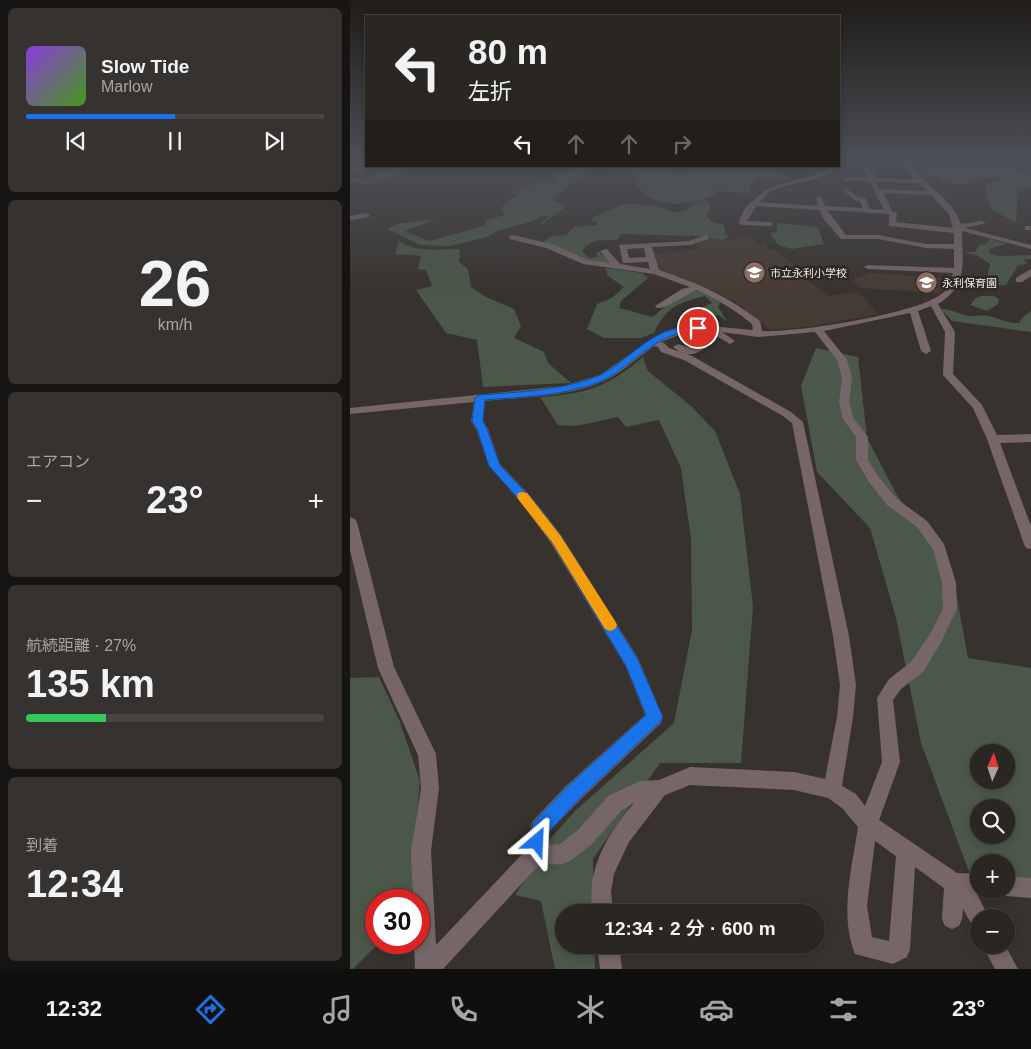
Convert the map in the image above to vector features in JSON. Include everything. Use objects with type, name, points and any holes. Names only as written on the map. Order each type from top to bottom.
[{"type":"street","points":[[752,206],[742,223],[769,224]]},
{"type":"street","points":[[821,206],[825,215],[844,236],[890,238],[937,251],[958,247]]},
{"type":"street","points":[[842,206],[889,212]]},
{"type":"street","points":[[866,206],[867,210]]},
{"type":"street","points":[[886,206],[889,212],[893,213],[890,238]]},
{"type":"street","points":[[350,411],[546,392],[593,381],[610,373],[656,340],[689,328],[758,334],[791,334],[914,311],[934,304],[946,295],[959,271],[956,219],[945,206]]},
{"type":"street","points":[[350,218],[366,215]]},
{"type":"street","points":[[957,229],[982,223]]},
{"type":"street","points":[[892,224],[957,229],[1031,247]]},
{"type":"street","points":[[867,229],[876,237]]},
{"type":"street","points":[[513,237],[548,246],[586,262],[655,272],[699,287],[727,301],[749,316],[757,323],[758,334]]},
{"type":"street","points":[[626,261],[622,247],[690,243],[705,238]]},
{"type":"street","points":[[647,246],[655,272]]},
{"type":"street","points":[[604,251],[615,265]]},
{"type":"street","points":[[615,265],[626,261],[651,260]]},
{"type":"street","points":[[868,266],[959,271]]},
{"type":"street","points":[[1020,280],[1031,272]]},
{"type":"street","points":[[660,306],[685,291],[699,287]]},
{"type":"street","points":[[934,304],[950,332],[948,375],[978,407],[993,439],[1031,544]]},
{"type":"street","points":[[914,311],[926,351]]},
{"type":"street","points":[[716,329],[716,332],[730,341]]},
{"type":"street","points":[[817,329],[842,360],[847,378],[844,403],[849,419],[862,437],[862,460],[873,479],[892,502],[922,524],[939,548],[949,583],[950,609],[935,639],[917,667],[895,684],[885,698],[891,762],[868,824],[856,906],[863,946],[893,954],[899,949],[906,851]]},
{"type":"street","points":[[656,340],[692,352],[711,340]]},
{"type":"street","points":[[656,340],[665,350],[688,358],[787,414],[797,422],[841,636],[848,685],[845,717],[832,790]]},
{"type":"street","points":[[427,969],[535,854],[540,829],[573,793],[655,717],[632,662],[556,539],[528,502],[495,466],[482,429],[477,421],[480,398]]},
{"type":"street","points":[[993,439],[1031,438]]},
{"type":"street","points":[[350,522],[386,668],[420,736],[428,761],[430,788],[421,851],[427,969]]},
{"type":"street","points":[[535,854],[563,854],[585,837],[615,803],[640,790],[659,789],[690,776],[794,781],[832,790],[849,801],[868,824],[928,864],[964,891],[974,909]]},
{"type":"street","points":[[602,904],[600,890],[608,860],[628,823],[659,789]]},
{"type":"street","points":[[954,883],[970,884]]},
{"type":"street","points":[[952,919],[954,883]]},
{"type":"street","points":[[1015,887],[1031,888]]},
{"type":"street","points":[[609,954],[611,969]]},
{"type":"street","points":[[998,954],[1007,969]]},
{"type":"shaded area","points":[[749,235],[759,244],[766,243],[770,251],[775,250],[808,275],[804,277],[828,296],[859,292],[878,314],[807,327],[771,330],[736,302],[683,278],[656,270],[652,254],[698,250],[696,243],[707,238],[723,241]]},
{"type":"shaded area","points":[[871,273],[945,278],[939,286],[944,287],[940,293],[859,288],[852,280]]},
{"type":"green space","points":[[564,206],[564,208],[543,224],[540,223],[549,217],[544,216],[497,231],[487,237],[450,246],[420,245],[387,229],[397,224],[436,219],[405,231],[429,241],[484,226],[486,220],[506,215],[502,212],[502,207]]},
{"type":"green space","points":[[618,206],[655,206],[678,213],[691,206],[711,206],[707,216],[712,222],[724,225],[728,238],[722,240],[695,236],[621,234],[618,239],[595,241],[586,246],[582,251],[589,258],[597,257],[597,252],[599,252],[611,263],[587,261],[543,242],[552,236],[566,235],[574,227],[597,225],[597,222],[592,221],[592,218]]},
{"type":"green space","points":[[990,206],[1017,206],[1016,223],[991,209]]},
{"type":"green space","points":[[776,223],[818,227],[824,244],[792,249],[778,245],[770,233],[777,232]]},
{"type":"green space","points":[[990,239],[1006,244],[989,249],[989,253],[999,256],[1031,255],[1031,259],[1024,259],[1027,264],[1018,265],[1006,285],[991,284],[988,279],[990,264],[978,256],[964,252],[975,252],[979,245],[986,244]]},
{"type":"green space","points":[[399,241],[420,249],[460,249],[459,262],[468,269],[471,287],[486,297],[514,309],[521,326],[514,338],[544,352],[548,363],[571,383],[483,387],[477,340],[446,333],[416,290],[432,286],[426,270],[418,269],[421,256],[395,254]]},
{"type":"green space","points":[[605,268],[642,273],[648,278],[621,301],[619,308],[653,317],[680,296],[693,291],[700,291],[721,302],[718,307],[727,321],[718,315],[702,313],[700,308],[712,303],[705,296],[674,307],[664,317],[654,333],[641,338],[604,338],[587,329],[597,304],[612,298],[624,287],[608,276]]},
{"type":"green space","points":[[994,296],[999,299],[998,304],[987,311],[970,305],[976,298]]},
{"type":"green space","points":[[941,309],[968,316],[986,315],[1015,323],[1019,323],[1031,311],[1031,332],[952,321]]},
{"type":"green space","points":[[816,348],[858,357],[867,438],[897,495],[953,576],[968,658],[1031,668],[1031,885],[1015,882],[1015,854],[970,854],[970,874],[921,743],[896,618],[870,528],[817,472],[801,386]]},
{"type":"green space","points":[[643,357],[648,371],[691,406],[715,431],[740,494],[753,606],[741,763],[660,763],[593,859],[594,904],[555,904],[555,954],[594,954],[595,969],[555,969],[541,901],[515,895],[551,838],[575,811],[674,723],[692,630],[691,539],[681,468],[659,420],[626,427],[618,417],[576,426],[558,425],[540,397],[571,394],[596,387]]},
{"type":"green space","points":[[379,677],[400,722],[420,781],[416,821],[418,878],[412,889],[365,889],[365,954],[368,954],[353,969],[350,969],[350,678]]},
{"type":"slow traffic","points":[[522,496],[556,539],[610,625]]},
{"type":"place","name":"市立永利小学校","points":[[754,273]]},
{"type":"place","name":"永利保育園","points":[[926,283]]},
{"type":"route","points":[[537,842],[540,829],[573,793],[655,717],[632,662],[556,539],[528,502],[495,466],[482,429],[477,421],[480,398],[546,392],[593,381],[610,373],[652,343],[669,334],[679,330],[698,328]]}]
